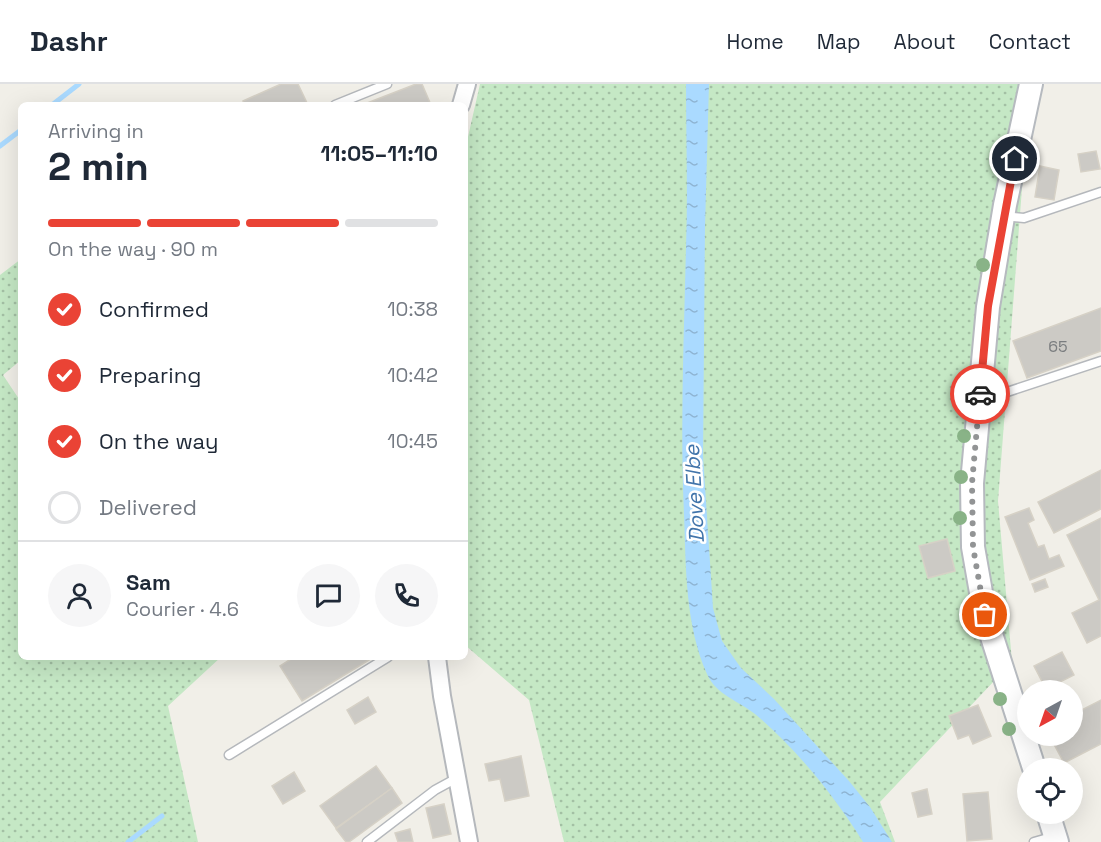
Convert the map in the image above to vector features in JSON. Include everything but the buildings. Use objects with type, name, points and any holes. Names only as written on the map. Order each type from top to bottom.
[{"type":"street","points":[[462,102],[467,84]]},
{"type":"street","points":[[1031,84],[1003,216],[988,306],[972,483],[973,547],[985,615],[1031,758]]},
{"type":"street","points":[[437,660],[469,842]]},
{"type":"street","points":[[1048,824],[1049,840]]},
{"type":"lane","points":[[342,102],[387,84]]},
{"type":"lane","points":[[1003,216],[1024,218],[1101,192]]},
{"type":"lane","points":[[980,398],[994,396],[1101,361]]},
{"type":"lane","points":[[229,755],[383,660]]},
{"type":"lane","points":[[367,842],[435,790],[457,778]]},
{"type":"green space","points":[[480,84],[1030,84],[998,501],[1012,662],[880,802],[895,842],[564,842],[529,700],[468,648],[468,137]]},
{"type":"green space","points":[[18,261],[18,362],[3,375],[18,398],[18,660],[218,660],[168,706],[198,842],[0,842],[0,275]]},
{"type":"water","name":"Dove Elbe","points":[[686,84],[709,84],[703,456],[713,608],[722,641],[741,668],[774,699],[849,781],[870,807],[892,842],[863,842],[828,791],[785,741],[755,714],[722,692],[711,681],[694,636],[686,575],[682,447],[687,206]]},
{"type":"waterway","points":[[56,102],[79,84]]},
{"type":"waterway","points":[[0,146],[18,132]]},
{"type":"waterway","points":[[128,842],[162,816]]},
{"type":"way so far","points":[[980,394],[972,483],[973,547],[985,615]]},
{"type":"route","points":[[980,394],[988,306],[1015,159]]}]
